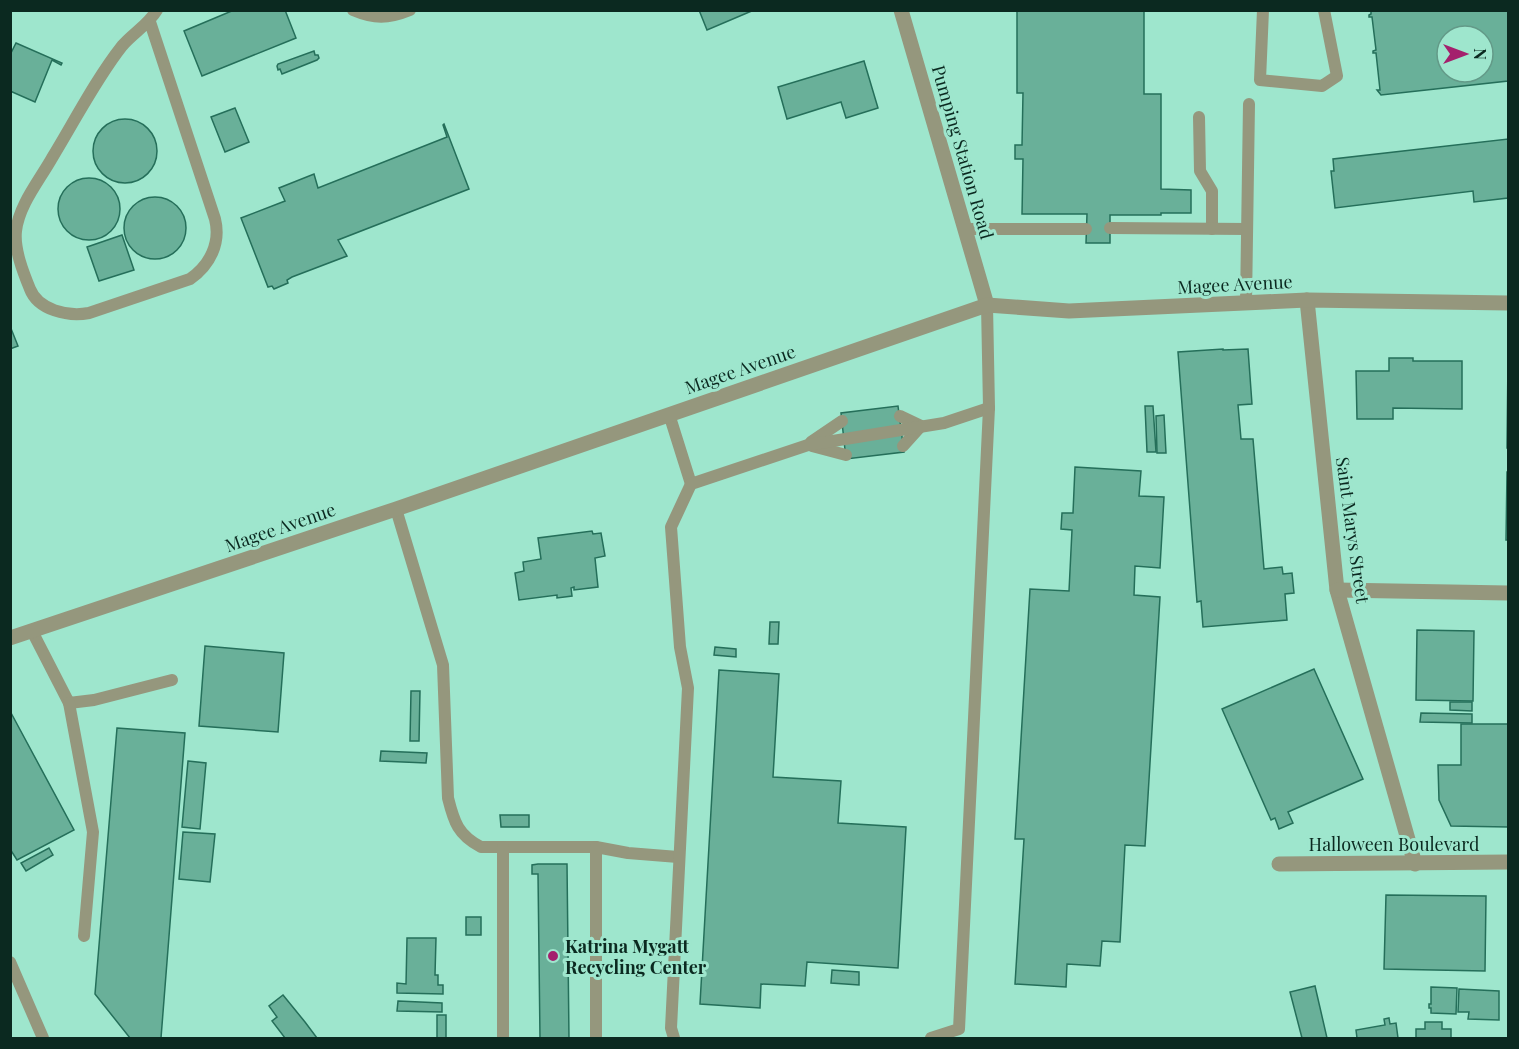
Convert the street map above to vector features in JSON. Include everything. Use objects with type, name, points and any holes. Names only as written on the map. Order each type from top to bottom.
[{"type":"street","name":"Pumping Station Road","points":[[902,10],[987,305]]},
{"type":"street","name":"Magee Avenue","points":[[10,638],[987,305],[1069,311],[1307,300],[1509,303]]},
{"type":"street","name":"Saint Marys Street","points":[[1307,300],[1337,590],[1414,864]]},
{"type":"street","points":[[1337,590],[1509,593]]},
{"type":"street","name":"Halloween Boulevard","points":[[1279,864],[1509,862]]},
{"type":"lane","points":[[150,22],[215,219],[217,236],[215,244],[209,260],[190,279],[89,313],[80,315],[61,312],[45,305],[31,292],[15,239],[20,214],[83,106],[123,45],[150,22],[157,10]]},
{"type":"lane","points":[[353,10],[378,19],[410,10]]},
{"type":"lane","points":[[1263,10],[1260,80],[1323,86],[1337,76],[1324,10]]},
{"type":"lane","points":[[1245,303],[1249,104]]},
{"type":"lane","points":[[1199,117],[1200,171],[1212,191],[1212,229]]},
{"type":"lane","points":[[1110,228],[1247,229]]},
{"type":"lane","points":[[965,229],[1086,229]]},
{"type":"lane","points":[[931,1038],[959,1029],[989,408],[987,305]]},
{"type":"lane","points":[[691,483],[808,445],[944,423],[989,408]]},
{"type":"lane","points":[[669,414],[691,483],[671,527],[680,647],[688,688],[671,1028],[674,1038]]},
{"type":"lane","points":[[900,416],[921,426]]},
{"type":"lane","points":[[808,445],[842,422]]},
{"type":"lane","points":[[903,446],[921,426]]},
{"type":"lane","points":[[808,445],[846,455]]},
{"type":"lane","points":[[396,508],[443,665],[448,798],[453,817],[466,839],[481,847],[596,847],[628,854],[678,857]]},
{"type":"lane","points":[[32,631],[69,703],[93,832],[84,936]]},
{"type":"lane","points":[[69,703],[94,700],[172,680]]},
{"type":"lane","points":[[503,847],[503,1038]]},
{"type":"lane","points":[[596,847],[596,1038]]},
{"type":"lane","points":[[10,962],[43,1038]]},
{"type":"building","points":[[234,10],[285,10],[296,38],[202,76],[184,31]]},
{"type":"building","points":[[699,10],[754,10],[707,30]]},
{"type":"building","points":[[1017,10],[1144,10],[1144,94],[1161,94],[1161,189],[1191,190],[1191,213],[1110,215],[1110,243],[1086,243],[1087,214],[1022,214],[1023,159],[1015,159],[1015,145],[1022,145],[1023,93],[1017,93]]},
{"type":"building","points":[[1371,10],[1508,10],[1508,81],[1495,82],[1495,24],[1435,24],[1435,84],[1481,84],[1381,95],[1377,90],[1380,90],[1376,53],[1373,53],[1376,50],[1372,17],[1369,15]]},
{"type":"building","points":[[16,43],[62,63],[61,65],[52,60],[35,102],[10,91],[10,55]]},
{"type":"building","points":[[314,51],[319,58],[317,60],[282,74],[280,69],[278,70],[278,64]]},
{"type":"building","points":[[864,61],[878,108],[846,118],[841,102],[787,119],[778,87]]},
{"type":"building","points":[[235,108],[249,142],[225,152],[211,117]]},
{"type":"building","points":[[125,119],[143,125],[151,133],[157,151],[151,169],[143,177],[125,183],[107,177],[99,169],[93,151],[99,133],[107,125]]},
{"type":"building","points":[[444,124],[469,189],[338,240],[347,256],[292,277],[287,280],[288,283],[274,289],[272,286],[268,287],[241,218],[285,201],[279,188],[314,174],[318,188],[447,137]]},
{"type":"building","points":[[1508,139],[1508,198],[1474,202],[1473,191],[1335,208],[1331,171],[1334,171],[1333,159]]},
{"type":"building","points":[[83,178],[95,178],[111,187],[118,197],[120,209],[118,221],[111,231],[95,240],[83,240],[72,235],[63,226],[58,215],[58,203],[63,192],[72,183]]},
{"type":"building","points":[[149,197],[161,197],[177,206],[184,216],[186,228],[184,240],[177,250],[161,259],[149,259],[138,254],[129,245],[124,234],[124,222],[129,211],[138,202]]},
{"type":"building","points":[[122,235],[134,270],[99,281],[87,247]]},
{"type":"building","points":[[10,326],[18,346],[10,349]]},
{"type":"building","points":[[1248,349],[1252,404],[1238,405],[1241,439],[1253,439],[1264,569],[1282,567],[1283,574],[1292,573],[1294,593],[1285,594],[1287,620],[1203,627],[1201,601],[1197,602],[1178,352]]},
{"type":"building","points":[[1389,358],[1413,358],[1413,361],[1462,361],[1462,409],[1393,408],[1393,419],[1357,419],[1356,371],[1389,371]]},
{"type":"building","points":[[1508,359],[1508,448],[1507,448]]},
{"type":"building","points":[[898,406],[904,452],[846,459],[841,413]]},
{"type":"building","points":[[1145,406],[1153,406],[1156,452],[1147,452]]},
{"type":"building","points":[[1164,415],[1166,453],[1157,453],[1156,416]]},
{"type":"building","points":[[1075,467],[1141,471],[1139,496],[1164,497],[1160,568],[1135,566],[1134,595],[1160,597],[1145,846],[1125,845],[1120,942],[1102,941],[1100,966],[1067,964],[1066,987],[1015,984],[1024,839],[1015,839],[1030,589],[1069,591],[1072,530],[1061,529],[1062,513],[1073,513]]},
{"type":"building","points":[[1507,472],[1508,540],[1506,540]]},
{"type":"building","points":[[592,531],[593,534],[601,533],[605,556],[595,558],[598,587],[574,590],[574,587],[571,588],[572,596],[557,598],[557,595],[519,600],[515,573],[524,571],[523,562],[541,559],[538,538]]},
{"type":"building","points":[[770,622],[779,622],[778,644],[769,644]]},
{"type":"building","points":[[1417,630],[1474,631],[1473,701],[1416,700]]},
{"type":"building","points":[[205,646],[284,653],[278,732],[199,726]]},
{"type":"building","points":[[715,647],[736,649],[736,657],[714,655]]},
{"type":"building","points":[[1314,669],[1363,779],[1288,812],[1293,823],[1279,829],[1275,818],[1271,820],[1222,709]]},
{"type":"building","points":[[719,670],[779,674],[773,777],[841,781],[838,823],[906,827],[898,968],[807,962],[805,986],[761,984],[760,1008],[700,1004]]},
{"type":"building","points":[[411,691],[420,691],[419,741],[410,741]]},
{"type":"building","points":[[1450,702],[1472,702],[1472,711],[1450,710]]},
{"type":"building","points":[[10,711],[74,830],[17,860],[10,849]]},
{"type":"building","points":[[1421,713],[1472,714],[1472,723],[1420,722]]},
{"type":"building","points":[[1461,724],[1508,724],[1508,827],[1451,826],[1439,800],[1438,765],[1461,765]]},
{"type":"building","points":[[117,728],[185,733],[161,1038],[130,1038],[95,994]]},
{"type":"building","points":[[381,751],[427,753],[426,763],[380,761]]},
{"type":"building","points":[[188,761],[206,763],[200,829],[182,827]]},
{"type":"building","points":[[500,815],[529,815],[529,827],[501,827]]},
{"type":"building","points":[[183,832],[215,834],[210,882],[179,879]]},
{"type":"building","points":[[49,848],[53,855],[26,871],[21,863]]},
{"type":"building","name":"Katrina Mygatt Recycling Center","points":[[567,864],[569,1038],[540,1038],[538,874],[532,874],[532,865]]},
{"type":"building","points":[[1386,895],[1486,896],[1485,971],[1384,969]]},
{"type":"building","points":[[466,917],[481,917],[481,935],[466,935]]},
{"type":"building","points":[[407,938],[436,938],[435,975],[438,975],[438,985],[443,985],[443,994],[397,993],[397,983],[406,984]]},
{"type":"building","points":[[832,970],[859,972],[859,985],[831,983]]},
{"type":"building","points":[[1315,986],[1327,1038],[1302,1038],[1290,992]]},
{"type":"building","points":[[1431,987],[1457,988],[1456,1014],[1431,1013],[1429,1004],[1431,1004]]},
{"type":"building","points":[[1459,989],[1499,991],[1499,1020],[1468,1019],[1469,1012],[1458,1012]]},
{"type":"building","points":[[283,995],[317,1038],[285,1038],[272,1021],[277,1017],[269,1006]]},
{"type":"building","points":[[398,1001],[442,1003],[442,1012],[397,1011]]},
{"type":"building","points":[[437,1015],[446,1015],[446,1038],[437,1038]]},
{"type":"building","points":[[1389,1018],[1390,1024],[1396,1023],[1398,1038],[1357,1038],[1356,1030],[1385,1025],[1384,1019]]},
{"type":"building","points":[[1425,1022],[1442,1022],[1442,1029],[1451,1029],[1451,1038],[1416,1038],[1416,1029],[1425,1029]]},
{"type":"place","name":"Katrina Mygatt Recycling Center","points":[[553,956]]}]
